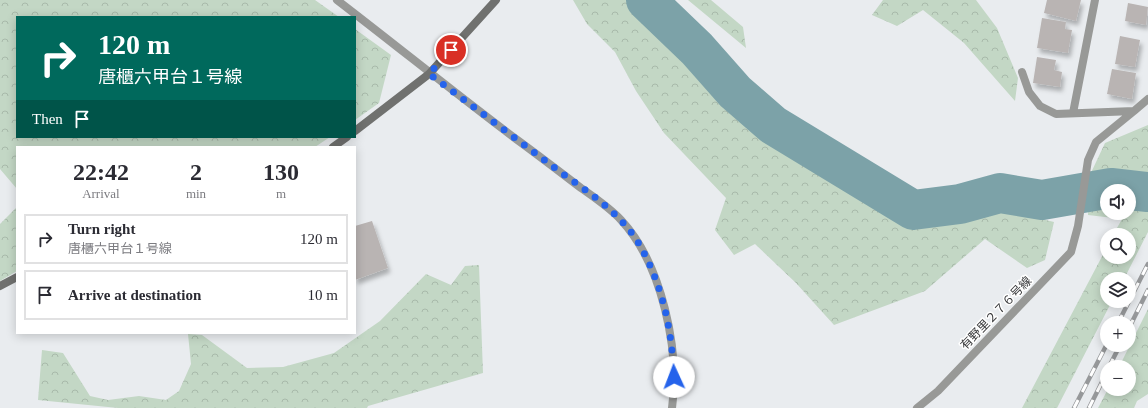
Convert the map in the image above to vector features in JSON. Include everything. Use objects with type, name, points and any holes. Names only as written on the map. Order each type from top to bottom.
[{"type":"street","points":[[337,0],[429,74],[591,195],[622,220],[643,250],[663,298],[672,347],[674,392],[672,408]]},
{"type":"street","points":[[356,129],[429,74],[496,0]]},
{"type":"street","points":[[1073,113],[1095,0]]},
{"type":"street","points":[[1022,72],[1029,92],[1040,106],[1056,114],[1134,111]]},
{"type":"street","name":"有野里２７６号線","points":[[917,408],[938,391],[1071,252],[1078,226],[1088,160],[1096,142],[1148,99]]},
{"type":"street","points":[[334,146],[345,138]]},
{"type":"street","points":[[0,286],[16,278]]},
{"type":"green space","points":[[0,0],[315,0],[338,16],[16,16],[16,138],[328,138],[316,146],[16,146],[16,188],[0,169]]},
{"type":"green space","points":[[573,0],[638,0],[688,45],[743,105],[926,225],[975,202],[1054,222],[1045,260],[1027,268],[985,239],[925,291],[834,325],[796,283],[755,244],[734,255],[715,230],[726,198],[664,133],[636,91],[615,52],[587,24]]},
{"type":"green space","points":[[688,0],[711,0],[743,27],[746,48]]},
{"type":"green space","points":[[883,0],[976,0],[997,28],[1018,78],[1015,101],[964,43],[923,10],[897,26],[872,15]]},
{"type":"green space","points":[[356,30],[391,55],[379,103],[356,119]]},
{"type":"green space","points":[[1148,125],[1148,232],[1136,256],[1136,228],[1117,228],[1121,220],[1136,220],[1136,184],[1100,184],[1100,216],[1088,215],[1089,177],[1105,143]]},
{"type":"green space","points":[[16,208],[16,272],[0,281],[0,224]]},
{"type":"green space","points":[[1100,260],[1100,264],[1132,264],[1128,272],[1100,272],[1100,308],[1108,308],[1104,316],[1100,316],[1100,324],[1057,408],[1022,408]]},
{"type":"green space","points":[[479,265],[483,373],[368,406],[367,408],[118,408],[38,400],[42,350],[63,353],[90,396],[108,400],[139,396],[166,400],[179,391],[191,364],[188,334],[202,335],[247,368],[283,367],[334,353],[380,321],[426,274],[451,285],[465,266]]},
{"type":"green space","points":[[1148,309],[1148,394],[1137,401],[1134,408],[1098,408],[1104,396],[1136,396],[1136,360],[1122,360],[1126,352],[1136,352],[1136,333]]},
{"type":"building","points":[[1047,0],[1081,0],[1076,21],[1044,13]]},
{"type":"building","points":[[1128,3],[1148,7],[1146,25],[1125,21]]},
{"type":"building","points":[[1042,18],[1066,22],[1065,29],[1072,30],[1068,53],[1037,48]]},
{"type":"building","points":[[1120,36],[1140,40],[1135,67],[1115,64]]},
{"type":"building","points":[[1037,57],[1056,60],[1054,70],[1062,72],[1060,87],[1033,83]]},
{"type":"building","points":[[1112,69],[1136,73],[1132,99],[1107,94]]},
{"type":"building","points":[[372,221],[388,268],[356,280],[356,226]]},
{"type":"waterway","points":[[646,0],[697,49],[735,92],[773,125],[913,210],[960,204],[1000,193],[1042,200],[1111,188],[1148,192]]},
{"type":"railway","points":[[1122,316],[1148,264]]},
{"type":"railway","points":[[1135,316],[1148,290]]},
{"type":"railway","points":[[1074,408],[1103,352]]},
{"type":"railway","points":[[1112,360],[1116,352]]},
{"type":"railway","points":[[1089,408],[1100,386]]},
{"type":"route","points":[[451,50],[429,74],[591,195],[622,220],[643,250],[663,298],[672,347],[674,377]]}]
